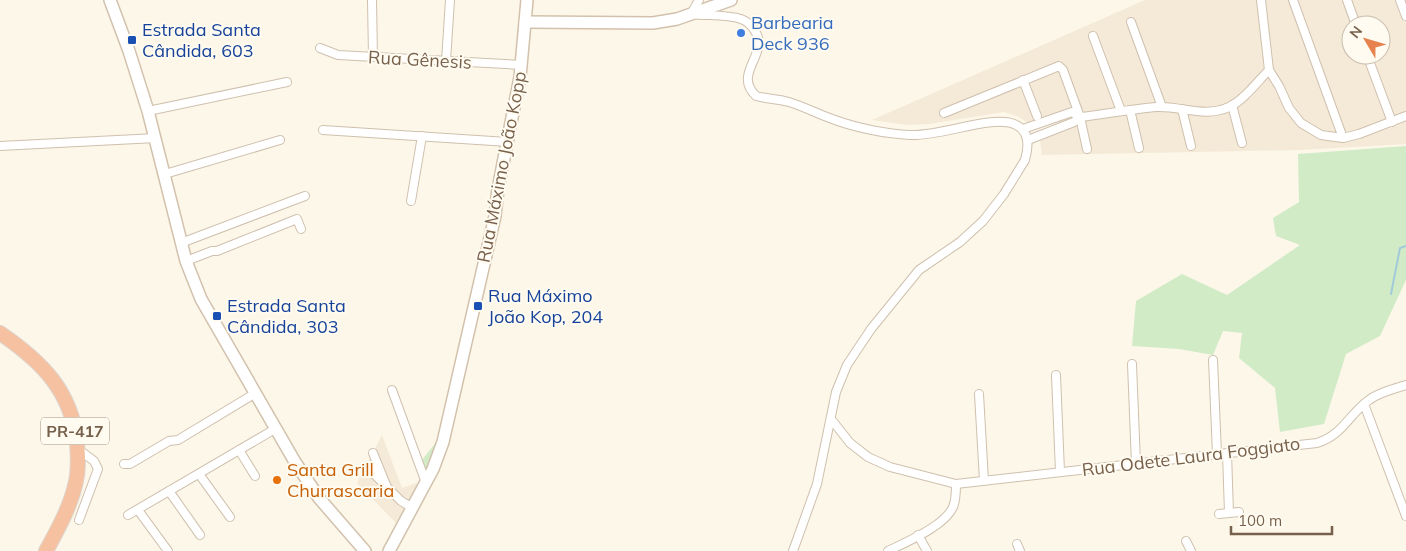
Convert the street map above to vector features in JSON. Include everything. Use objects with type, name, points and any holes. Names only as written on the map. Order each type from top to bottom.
[{"type":"highway","name":"PR-417","points":[[0,333],[34,359],[45,370],[61,391],[73,421],[78,449],[76,480],[72,496],[46,551]]},
{"type":"main road","points":[[110,0],[129,51],[156,138],[186,261],[201,299],[254,394],[295,462],[320,498],[365,549]]},
{"type":"main road","name":"Rua Máximo João Kopp","points":[[389,551],[426,483],[439,455],[445,435],[492,228],[522,65],[527,0]]},
{"type":"main road","points":[[525,22],[667,22],[731,0]]},
{"type":"main road","name":"Rua Máximo João Kopp","points":[[395,551],[401,530]]},
{"type":"street","points":[[372,0],[373,57]]},
{"type":"street","points":[[446,61],[450,0]]},
{"type":"street","points":[[699,0],[691,14],[739,18],[746,21],[758,35],[758,49],[747,80],[749,87],[756,96],[787,102],[845,123],[907,135],[940,133],[999,121],[1015,124],[1023,129],[1028,140],[1025,160],[993,210],[960,242],[918,270],[862,340],[842,374],[836,392],[817,484],[793,551]]},
{"type":"street","points":[[1261,0],[1269,70],[1289,108],[1301,123],[1321,135],[1343,138],[1406,116]]},
{"type":"street","points":[[1293,0],[1343,138]]},
{"type":"street","points":[[1347,0],[1352,15]]},
{"type":"street","points":[[1400,0],[1406,16]]},
{"type":"street","points":[[1131,22],[1162,107]]},
{"type":"street","points":[[1093,36],[1121,111]]},
{"type":"street","name":"Rua Gênesis","points":[[320,48],[334,55],[522,65]]},
{"type":"street","points":[[1371,65],[1392,122]]},
{"type":"street","points":[[944,113],[1055,67],[1061,68],[1080,117],[1087,150]]},
{"type":"street","points":[[1028,140],[1074,122],[1080,117],[1162,107],[1212,112],[1232,106],[1269,70]]},
{"type":"street","points":[[1023,80],[1038,116]]},
{"type":"street","points":[[148,112],[287,82]]},
{"type":"street","points":[[1232,106],[1242,143]]},
{"type":"street","points":[[1182,109],[1191,146]]},
{"type":"street","points":[[1130,110],[1139,148]]},
{"type":"street","points":[[1023,129],[1072,112],[1080,117]]},
{"type":"street","points":[[1048,120],[1051,130]]},
{"type":"street","points":[[323,130],[508,142]]},
{"type":"street","points":[[411,201],[422,136]]},
{"type":"street","points":[[0,146],[156,138]]},
{"type":"street","points":[[165,174],[280,140]]},
{"type":"street","points":[[181,243],[305,196]]},
{"type":"street","points":[[186,261],[212,251],[217,251],[297,219],[301,229]]},
{"type":"street","points":[[1214,360],[1217,454]]},
{"type":"street","points":[[1132,364],[1136,464]]},
{"type":"street","points":[[1056,375],[1060,472]]},
{"type":"street","name":"Rua Odete Laura Foggiato","points":[[956,484],[1317,443],[1327,440],[1344,426],[1364,404],[1374,397],[1406,385]]},
{"type":"street","points":[[392,390],[426,483]]},
{"type":"street","points":[[124,464],[130,464],[169,441],[178,440],[254,394]]},
{"type":"street","points":[[979,394],[984,481]]},
{"type":"street","points":[[1364,404],[1406,516]]},
{"type":"street","points":[[831,418],[850,443],[868,457],[890,467],[956,484],[954,504],[949,514],[918,535],[888,551]]},
{"type":"street","points":[[128,515],[275,429]]},
{"type":"street","points":[[78,449],[94,461],[98,469],[79,520]]},
{"type":"street","points":[[239,450],[256,476]]},
{"type":"street","points":[[373,453],[378,466],[372,472],[401,501],[413,508]]},
{"type":"street","points":[[1227,453],[1229,513]]},
{"type":"street","points":[[199,474],[230,517]]},
{"type":"street","points":[[169,491],[200,535]]},
{"type":"street","points":[[138,510],[168,551]]},
{"type":"street","points":[[1220,514],[1239,512]]},
{"type":"street","points":[[918,535],[927,551]]},
{"type":"street","points":[[1186,541],[1191,551]]},
{"type":"shaded area","points":[[1145,0],[1406,0],[1406,144],[1301,150],[1042,155],[1040,141],[1062,131],[1055,113],[1030,124],[1017,116],[1004,112],[929,124],[907,125],[872,120]]},
{"type":"shaded area","points":[[382,435],[402,488],[416,483],[419,487],[396,523],[357,483]]},
{"type":"green space","points":[[1406,146],[1406,280],[1380,336],[1346,354],[1324,424],[1280,432],[1275,388],[1239,358],[1242,333],[1223,331],[1213,355],[1179,349],[1132,346],[1136,301],[1182,274],[1227,295],[1300,245],[1276,236],[1273,218],[1299,202],[1298,154]]},
{"type":"green space","points":[[437,441],[435,451],[426,469],[422,460]]},
{"type":"waterway","points":[[1391,294],[1400,248],[1406,246]]},
{"type":"place","name":"Barbearia Deck 936","points":[[741,33]]},
{"type":"place","name":"Estrada Santa Cândida, 603","points":[[132,40]]},
{"type":"place","name":"Rua Máximo João Kop, 204","points":[[478,306]]},
{"type":"place","name":"Estrada Santa Cândida, 303","points":[[217,316]]},
{"type":"place","name":"Santa Grill Churrascaria","points":[[277,480]]}]
